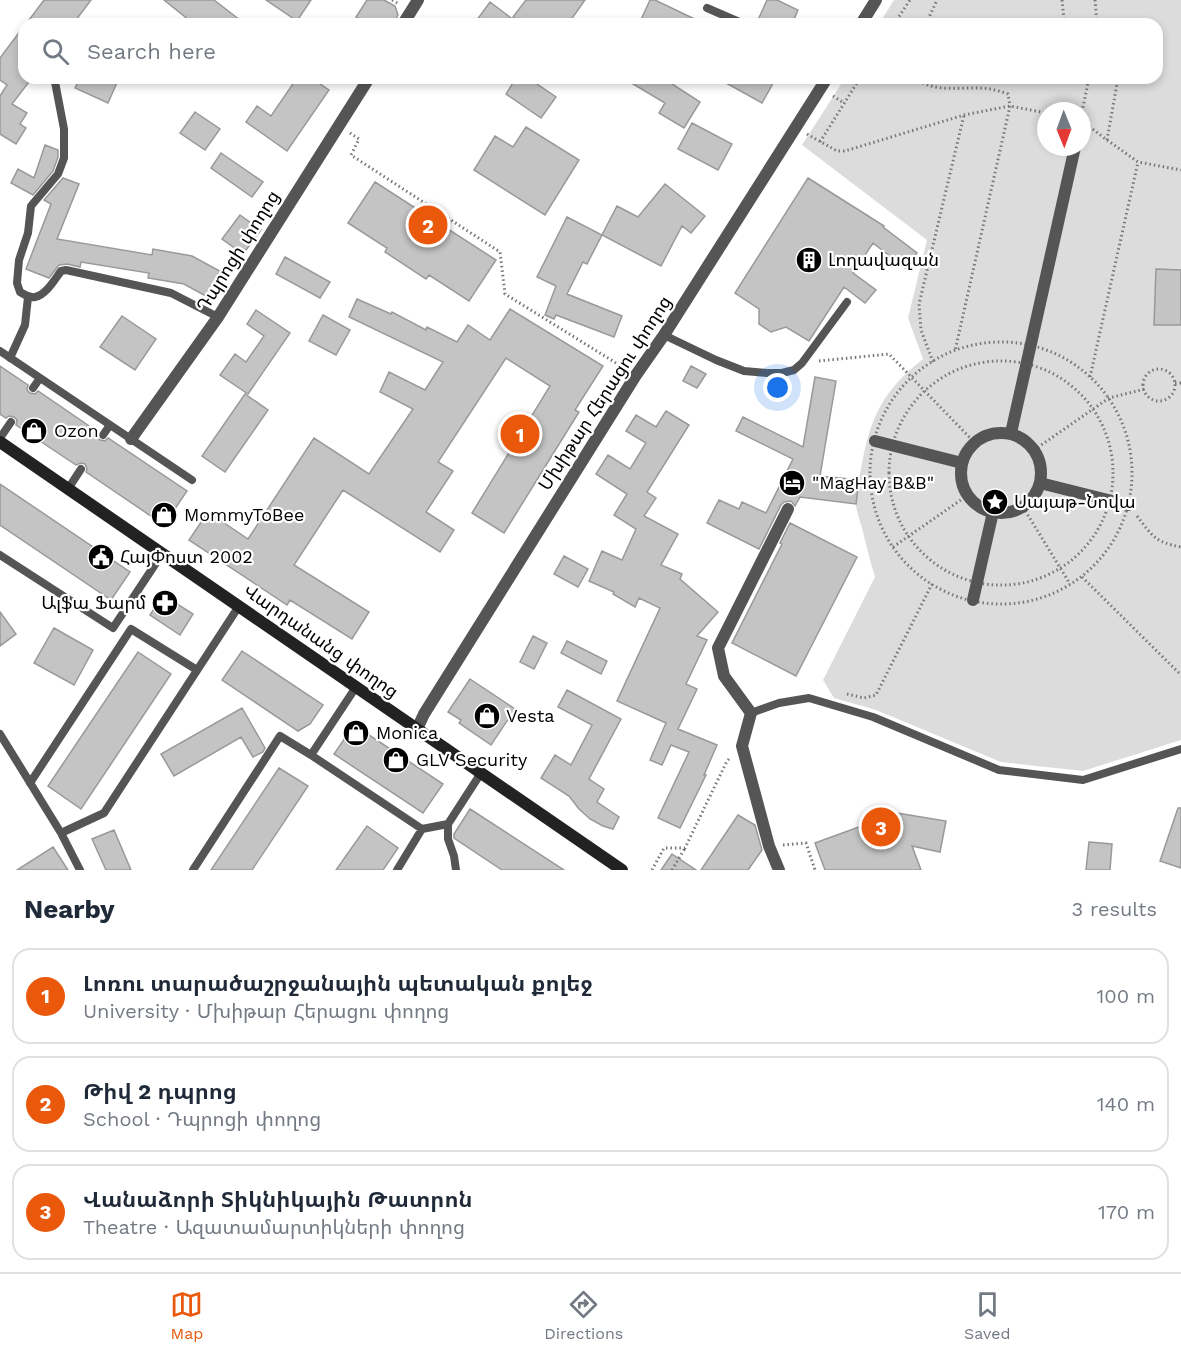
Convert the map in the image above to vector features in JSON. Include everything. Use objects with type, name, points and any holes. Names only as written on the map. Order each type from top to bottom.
[{"type":"street","points":[[407,18],[418,0]]},
{"type":"street","points":[[865,18],[876,0]]},
{"type":"street","name":"Դպրոցի փողոց","points":[[131,439],[218,317],[365,84]]},
{"type":"street","name":"Մխիթար Հերացու փողոց","points":[[417,729],[424,714],[636,375],[664,335],[823,84]]},
{"type":"street","points":[[1011,433],[1072,156]]},
{"type":"street","points":[[1011,433],[1022,438],[1034,450],[1041,466],[1040,483],[1038,491],[1023,507],[1013,512],[993,512],[980,507],[968,495],[961,478],[962,463],[964,455],[974,442],[989,434],[1011,433]]},
{"type":"street","name":"Վարդանանց փողոց","points":[[0,440],[622,870]]},
{"type":"street","points":[[875,441],[962,463]]},
{"type":"street","points":[[1040,483],[1128,505]]},
{"type":"street","points":[[779,870],[769,846],[742,746],[751,713],[724,676],[718,648],[789,509]]},
{"type":"street","points":[[973,600],[993,512]]},
{"type":"lane","points":[[707,8],[730,18]]},
{"type":"lane","points":[[55,84],[64,129],[64,158],[58,174],[31,206],[28,233],[19,260],[17,283],[20,292],[28,297],[36,297],[44,292],[61,271],[66,270],[171,293],[218,317]]},
{"type":"lane","points":[[10,358],[25,325],[28,297]]},
{"type":"lane","points":[[664,335],[744,371],[782,373],[794,370],[802,363],[847,302]]},
{"type":"lane","points":[[0,351],[192,480]]},
{"type":"lane","points":[[33,388],[40,378]]},
{"type":"lane","points":[[0,440],[11,422]]},
{"type":"lane","points":[[103,435],[110,425]]},
{"type":"lane","points":[[68,489],[81,469]]},
{"type":"lane","points":[[0,555],[113,628],[162,554]]},
{"type":"lane","points":[[61,833],[104,813],[238,606]]},
{"type":"lane","points":[[30,783],[130,629],[197,670]]},
{"type":"lane","points":[[311,755],[356,687]]},
{"type":"lane","points":[[751,713],[779,703],[809,698],[873,717],[999,770],[1083,780],[1181,749]]},
{"type":"lane","points":[[0,734],[61,833],[80,870]]},
{"type":"lane","points":[[193,870],[280,736],[422,830]]},
{"type":"lane","points":[[456,870],[454,855],[448,839],[448,824],[481,773]]},
{"type":"lane","points":[[397,870],[422,830],[448,824]]},
{"type":"path","points":[[898,18],[910,0]]},
{"type":"path","points":[[929,18],[937,0]]},
{"type":"path","points":[[1062,0],[1064,18]]},
{"type":"path","points":[[1095,0],[1096,18]]},
{"type":"path","points":[[820,142],[856,84]]},
{"type":"path","points":[[923,84],[937,88],[990,89],[1008,94],[1010,106],[955,351]]},
{"type":"path","points":[[1084,102],[1088,84]]},
{"type":"path","points":[[1107,140],[1117,84]]},
{"type":"path","points":[[827,92],[844,103]]},
{"type":"path","points":[[803,132],[837,151],[845,151],[964,115],[1010,106],[1037,111]]},
{"type":"path","points":[[933,362],[921,330],[919,304],[964,115]]},
{"type":"path","points":[[339,126],[359,139],[351,155],[500,252],[505,294],[636,375]]},
{"type":"path","points":[[1091,128],[1138,162],[1181,170]]},
{"type":"path","points":[[1090,377],[1138,162]]},
{"type":"path","points":[[1005,343],[1030,346],[1058,355],[1073,363],[1090,377],[1109,398],[1120,418],[1132,461],[1132,484],[1128,505],[1111,545],[1082,576],[1061,590],[1038,599],[1013,603],[988,603],[963,598],[932,584],[910,567],[893,547],[879,521],[874,504],[870,468],[875,441],[891,402],[912,378],[933,362],[955,351],[984,344],[1005,343]]},
{"type":"path","points":[[802,363],[889,354],[974,442]]},
{"type":"path","points":[[1009,361],[1026,364],[1043,369],[1074,387],[1093,409],[1105,430],[1110,447],[1113,482],[1110,501],[1104,517],[1086,547],[1060,568],[1042,577],[1008,585],[977,582],[957,576],[942,568],[915,545],[909,536],[897,515],[889,482],[889,464],[893,445],[905,415],[925,391],[942,378],[974,364],[1009,361]]},
{"type":"path","points":[[1158,369],[1169,373],[1175,383],[1172,395],[1167,399],[1155,400],[1149,397],[1144,389],[1147,375],[1158,369]]},
{"type":"path","points":[[1175,383],[1181,383]]},
{"type":"path","points":[[1034,450],[1109,398],[1144,389]]},
{"type":"path","points":[[893,547],[968,495]]},
{"type":"path","points":[[1128,505],[1152,536],[1163,543],[1181,548]]},
{"type":"path","points":[[1023,507],[1070,584]]},
{"type":"path","points":[[1082,576],[1181,675]]},
{"type":"path","points":[[844,693],[864,698],[876,695],[932,584]]},
{"type":"path","points":[[672,870],[727,761],[742,746]]},
{"type":"path","points":[[769,846],[806,843],[815,870]]},
{"type":"path","points":[[652,870],[664,848],[685,848]]},
{"type":"shaded area","points":[[894,0],[1181,0],[1181,740],[1083,771],[1001,762],[876,710],[834,698],[823,680],[875,577],[857,511],[857,492],[869,435],[880,407],[897,383],[923,359],[908,318],[927,240],[802,145],[841,84],[1163,84],[1163,18],[883,18]]},
{"type":"building","points":[[44,0],[91,0],[78,18],[30,18]]},
{"type":"building","points":[[164,0],[214,0],[237,18],[186,18]]},
{"type":"building","points":[[266,0],[311,0],[299,18],[293,18]]},
{"type":"building","points":[[367,0],[384,0],[395,6],[398,15],[396,18],[356,17]]},
{"type":"building","points":[[526,0],[585,0],[572,18],[513,17]]},
{"type":"building","points":[[650,0],[655,0],[692,18],[642,18]]},
{"type":"building","points":[[767,0],[777,0],[798,10],[795,18],[759,18]]},
{"type":"building","points":[[490,2],[511,18],[478,18]]},
{"type":"building","points":[[18,34],[18,84],[27,84],[12,104],[27,113],[20,124],[26,128],[16,144],[0,134],[0,96],[7,85],[0,80],[0,58]]},
{"type":"building","points":[[77,84],[116,84],[108,103],[75,88]]},
{"type":"building","points":[[293,84],[320,84],[329,90],[287,151],[246,122],[257,106],[271,116]]},
{"type":"building","points":[[512,84],[537,84],[556,97],[541,118],[506,94]]},
{"type":"building","points":[[633,84],[672,84],[700,102],[684,128],[659,113],[665,103]]},
{"type":"building","points":[[728,84],[773,84],[762,103]]},
{"type":"building","points":[[195,112],[220,129],[205,150],[180,133]]},
{"type":"building","points":[[692,123],[732,144],[718,170],[678,149]]},
{"type":"building","points":[[526,127],[579,160],[545,215],[474,170],[495,136],[513,147]]},
{"type":"building","points":[[45,145],[58,150],[58,157],[53,171],[33,195],[11,183],[18,169],[34,178]]},
{"type":"building","points":[[221,153],[263,182],[252,197],[211,168]]},
{"type":"building","points":[[63,178],[79,184],[57,239],[152,255],[153,249],[192,256],[227,275],[213,300],[184,284],[148,278],[149,273],[81,262],[80,267],[59,265],[49,278],[26,269],[51,204],[44,200]]},
{"type":"building","name":"Լողավազան","points":[[808,178],[884,226],[917,253],[905,268],[873,243],[853,273],[876,290],[865,303],[844,287],[809,341],[786,327],[771,332],[759,324],[759,309],[735,293]]},
{"type":"building","points":[[375,182],[496,260],[469,301],[429,275],[426,279],[385,252],[387,248],[348,223]]},
{"type":"building","points":[[665,184],[705,216],[691,233],[682,226],[661,266],[602,235],[617,206],[638,217]]},
{"type":"building","points":[[240,215],[261,230],[243,254],[222,239]]},
{"type":"building","points":[[567,217],[602,235],[587,264],[583,262],[567,294],[622,316],[614,337],[556,315],[554,319],[545,315],[556,286],[537,277]]},
{"type":"building","points":[[285,257],[330,282],[320,298],[276,274]]},
{"type":"building","points":[[1156,269],[1181,270],[1181,325],[1154,325]]},
{"type":"building","points":[[357,299],[391,314],[392,312],[426,330],[427,327],[457,342],[468,325],[490,340],[510,309],[603,366],[575,410],[579,412],[504,533],[472,513],[550,386],[506,358],[438,462],[453,471],[426,512],[454,530],[440,552],[343,490],[294,565],[369,612],[352,639],[290,600],[287,605],[189,540],[208,512],[248,539],[314,438],[369,474],[413,409],[380,392],[389,372],[425,390],[443,362],[349,317]]},
{"type":"building","points":[[256,310],[290,333],[248,394],[220,375],[235,354],[246,362],[264,336],[247,324]]},
{"type":"building","points":[[323,315],[350,330],[336,355],[309,341]]},
{"type":"building","points":[[122,316],[156,339],[135,370],[100,347]]},
{"type":"building","points":[[0,366],[28,385],[27,390],[30,393],[35,394],[38,391],[98,432],[97,437],[100,440],[105,441],[108,438],[187,491],[164,525],[86,472],[85,464],[76,465],[16,425],[17,420],[14,417],[6,418],[0,414]]},
{"type":"building","points":[[691,366],[706,374],[697,388],[683,381]]},
{"type":"building","points":[[815,377],[836,381],[820,476],[859,480],[856,504],[800,497],[795,506],[791,501],[784,502],[759,549],[707,523],[719,500],[739,509],[742,502],[766,513],[793,459],[736,431],[743,417],[803,447]]},
{"type":"building","points":[[245,394],[268,410],[225,472],[202,456]]},
{"type":"building","points":[[666,411],[689,425],[647,492],[656,498],[644,516],[678,534],[661,565],[682,574],[680,579],[718,612],[697,636],[707,640],[686,684],[697,689],[678,729],[717,745],[704,775],[706,775],[680,828],[658,818],[689,752],[671,745],[662,765],[650,760],[666,723],[617,701],[660,608],[639,598],[635,607],[613,594],[614,592],[589,581],[602,551],[622,560],[636,529],[614,515],[627,494],[596,474],[608,455],[630,469],[646,443],[626,431],[636,415],[656,427]]},
{"type":"building","points":[[0,484],[130,572],[111,600],[0,525]]},
{"type":"building","points":[[790,523],[857,557],[796,676],[732,643],[782,544],[780,543]]},
{"type":"building","points":[[564,556],[588,569],[578,587],[554,574]]},
{"type":"building","points":[[163,595],[193,614],[180,635],[150,615]]},
{"type":"building","points":[[0,612],[16,634],[0,646]]},
{"type":"building","points":[[54,628],[93,650],[74,685],[34,663]]},
{"type":"building","points":[[533,636],[547,643],[534,669],[520,662]]},
{"type":"building","points":[[567,641],[607,661],[601,674],[561,653]]},
{"type":"building","points":[[242,651],[323,705],[310,724],[298,731],[222,680]]},
{"type":"building","points":[[138,652],[171,674],[81,809],[48,786]]},
{"type":"building","name":"Vesta","points":[[470,679],[515,709],[491,745],[459,723],[461,720],[448,712]]},
{"type":"building","points":[[567,690],[621,719],[589,779],[604,789],[597,802],[619,817],[613,829],[590,819],[569,796],[541,778],[555,755],[571,765],[592,725],[558,707]]},
{"type":"building","points":[[242,708],[265,748],[263,752],[253,757],[241,737],[174,776],[161,754]]},
{"type":"building","points":[[354,725],[443,784],[423,813],[334,754]]},
{"type":"building","points":[[279,768],[308,786],[252,870],[211,870]]},
{"type":"building","points":[[1178,808],[1181,808],[1181,868],[1160,861]]},
{"type":"building","points":[[470,809],[564,870],[502,870],[454,838],[454,834]]},
{"type":"building","points":[[897,813],[946,821],[940,852],[912,846],[921,870],[825,870],[815,843]]},
{"type":"building","points":[[738,815],[755,825],[762,850],[748,870],[701,870]]},
{"type":"building","points":[[367,826],[398,848],[383,870],[336,870]]},
{"type":"building","points":[[114,830],[131,870],[106,870],[92,839]]},
{"type":"building","points":[[1089,842],[1112,844],[1110,870],[1086,870]]},
{"type":"building","points":[[53,847],[68,870],[17,870]]},
{"type":"building","points":[[672,854],[696,870],[661,870]]},
{"type":"place","name":"Թիվ 2 դպրոց","points":[[428,225]]},
{"type":"place","name":"Լողավազան","points":[[809,260]]},
{"type":"place","name":"Ozon","points":[[34,431]]},
{"type":"place","name":"Լոռու տարածաշրջանային պետական քոլեջ","points":[[520,434]]},
{"type":"place","name":"\"MagHay B&B\"","points":[[792,483]]},
{"type":"place","name":"Սայաթ-Նովա","points":[[995,502]]},
{"type":"place","name":"MommyToBee","points":[[164,515]]},
{"type":"place","name":"ՀայՓոստ 2002","points":[[101,557]]},
{"type":"place","name":"Ալֆա Ֆարմ","points":[[165,603]]},
{"type":"place","name":"Vesta","points":[[487,716]]},
{"type":"place","name":"Monica","points":[[356,733]]},
{"type":"place","name":"GLV Security","points":[[396,760]]},
{"type":"place","name":"Վանաձորի Տիկնիկային Թատրոն","points":[[881,827]]}]
